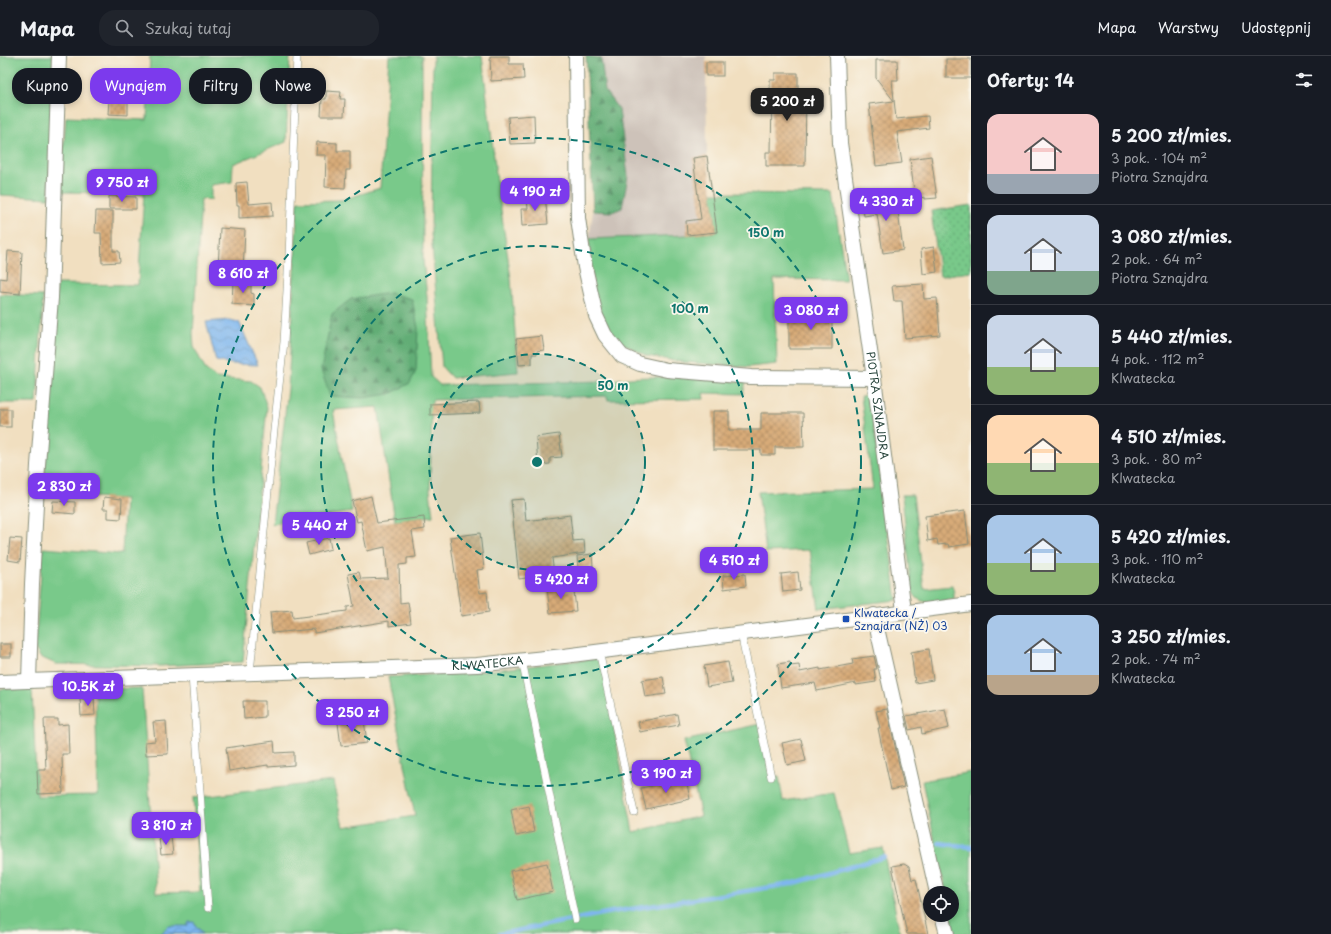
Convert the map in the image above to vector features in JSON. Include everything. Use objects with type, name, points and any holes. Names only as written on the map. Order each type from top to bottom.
[{"type":"street","points":[[29,681],[38,465],[50,298],[59,56]]},
{"type":"street","points":[[576,56],[578,218],[585,267],[596,316],[605,335],[622,356],[640,364],[667,370],[751,377],[874,378]]},
{"type":"street","name":"PIOTRA SZNAJDRA","points":[[837,56],[840,143],[874,378],[904,611]]},
{"type":"street","name":"KLWATECKA","points":[[0,682],[477,665],[599,651],[904,611],[971,604]]},
{"type":"street","points":[[874,615],[935,886]]},
{"type":"street","points":[[944,922],[947,934]]},
{"type":"lane","points":[[250,673],[284,342],[297,56]]},
{"type":"lane","points":[[741,633],[771,777]]},
{"type":"lane","points":[[599,651],[634,812]]},
{"type":"lane","points":[[522,660],[575,919]]},
{"type":"lane","points":[[192,675],[208,908]]},
{"type":"shaded area","points":[[586,56],[706,56],[707,156],[717,232],[687,235],[589,239],[593,211],[612,212],[619,110],[605,91],[601,59]]},
{"type":"green space","points":[[0,56],[53,56],[53,68],[12,68],[12,104],[52,104],[49,198],[0,195]]},
{"type":"green space","points":[[150,56],[290,56],[289,68],[260,68],[260,104],[288,104],[286,142],[233,164],[232,182],[211,185],[211,200],[201,199],[193,334],[194,347],[205,369],[216,378],[251,381],[260,387],[267,407],[243,662],[159,666],[56,664],[40,657],[35,649],[43,548],[122,554],[125,499],[44,494],[57,284],[138,285],[144,194],[60,192],[66,117],[147,120],[148,104],[181,104],[181,68],[149,68]]},
{"type":"green space","points":[[389,56],[422,56],[423,260],[427,297],[431,377],[440,385],[605,381],[640,377],[693,378],[746,382],[743,394],[703,393],[704,399],[608,400],[607,396],[432,400],[430,490],[433,516],[395,521],[378,407],[333,410],[352,512],[272,524],[288,389],[298,201],[342,200],[380,188]]},
{"type":"green space","points":[[433,56],[482,56],[497,182],[511,279],[518,372],[452,378],[442,367],[431,233]]},
{"type":"green space","points":[[586,56],[601,58],[605,91],[619,110],[628,176],[622,208],[612,212],[593,211]]},
{"type":"green space","points":[[712,193],[833,194],[846,280],[774,279],[777,364],[749,367],[682,362],[647,356],[618,341],[602,320],[593,287],[589,239],[687,235],[717,232]]},
{"type":"green space","points":[[971,205],[971,272],[940,276],[931,211]]},
{"type":"green space","points":[[390,293],[412,299],[418,328],[416,371],[410,383],[390,394],[363,398],[330,396],[321,370],[332,314],[351,299]]},
{"type":"green space","points":[[0,294],[43,296],[37,403],[0,403]]},
{"type":"green space","points":[[869,393],[897,600],[819,609],[810,550],[766,552],[758,492],[873,489],[861,397]]},
{"type":"green space","points":[[902,495],[913,495],[924,589],[952,586],[954,599],[926,602],[918,599],[912,591]]},
{"type":"green space","points":[[601,658],[633,832],[701,816],[684,741],[760,724],[771,777],[779,776],[783,801],[834,793],[849,853],[883,848],[900,934],[0,934],[0,689],[32,689],[37,796],[98,795],[95,689],[142,688],[156,893],[200,892],[193,798],[333,781],[343,827],[415,816],[388,677],[466,673]]},
{"type":"green space","points":[[971,772],[971,934],[955,934],[952,922],[959,922],[959,886],[944,886],[922,781]]},
{"type":"water","points":[[229,320],[239,322],[258,365],[232,364],[216,361],[206,322]]},
{"type":"water","points":[[189,922],[194,922],[202,934],[161,934],[168,926],[187,926]]},
{"type":"building","points":[[490,56],[509,56],[509,64],[523,64],[524,79],[491,81]]},
{"type":"building","points":[[946,59],[971,59],[971,78],[946,78]]},
{"type":"building","points":[[876,60],[897,60],[898,80],[892,80],[896,119],[928,116],[929,128],[897,132],[902,163],[876,166],[869,104],[894,101],[876,78]]},
{"type":"building","points":[[706,62],[723,62],[723,76],[706,76]]},
{"type":"building","points":[[775,73],[798,73],[798,91],[806,91],[805,166],[766,166],[766,152],[771,152],[772,100],[770,100],[770,80],[775,80]]},
{"type":"building","points":[[326,91],[341,92],[340,99],[345,99],[344,116],[321,116],[322,104],[326,104]]},
{"type":"building","points":[[109,104],[128,104],[128,115],[108,114]]},
{"type":"building","points":[[534,115],[535,143],[510,144],[508,117]]},
{"type":"building","points":[[317,142],[337,143],[337,151],[350,151],[350,170],[346,170],[345,188],[325,187],[326,155],[316,155]]},
{"type":"building","points":[[707,156],[717,232],[687,235],[686,221],[701,219],[693,158]]},
{"type":"building","points":[[931,156],[937,198],[925,199],[925,197],[915,199],[910,159]]},
{"type":"building","points":[[247,182],[249,204],[272,202],[273,216],[239,218],[236,183]]},
{"type":"building","points":[[545,195],[548,224],[522,226],[521,209],[528,209],[527,197]]},
{"type":"building","points":[[109,196],[136,197],[136,209],[109,209]]},
{"type":"building","points":[[896,196],[903,250],[883,253],[877,214],[864,216],[862,200]]},
{"type":"building","points":[[96,211],[113,211],[113,251],[119,251],[120,262],[102,263],[101,233],[95,233]]},
{"type":"building","points":[[220,228],[245,230],[243,273],[218,270]]},
{"type":"building","points":[[934,247],[937,272],[923,274],[921,249]]},
{"type":"building","points":[[8,251],[22,252],[20,294],[0,292],[0,278],[6,279]]},
{"type":"building","points":[[233,282],[251,283],[251,293],[254,294],[254,306],[232,304]]},
{"type":"building","points":[[923,284],[924,299],[937,298],[940,335],[905,338],[902,301],[894,301],[892,286]]},
{"type":"building","points":[[818,308],[832,308],[832,349],[789,349],[789,315],[818,316]]},
{"type":"building","points":[[542,336],[544,350],[537,351],[537,354],[532,354],[532,364],[519,365],[516,339]]},
{"type":"building","points":[[479,402],[480,413],[430,415],[430,404]]},
{"type":"building","points":[[0,409],[11,409],[11,427],[0,427]]},
{"type":"building","points":[[713,411],[729,411],[729,430],[761,430],[761,413],[803,413],[804,447],[775,447],[775,455],[761,455],[761,450],[713,450]]},
{"type":"building","points":[[559,434],[562,457],[550,458],[550,464],[538,465],[536,437]]},
{"type":"building","points":[[371,496],[377,523],[424,517],[425,529],[412,531],[416,557],[407,558],[407,564],[399,565],[400,603],[408,602],[411,623],[389,626],[389,621],[314,633],[314,629],[272,633],[270,612],[292,610],[293,618],[347,611],[347,607],[354,606],[348,574],[359,572],[361,579],[388,578],[385,547],[367,551],[361,521],[357,522],[352,501]]},
{"type":"building","points":[[104,497],[122,499],[121,519],[108,518],[108,509],[103,509]]},
{"type":"building","points":[[524,499],[526,521],[570,515],[573,541],[584,540],[585,553],[552,558],[554,574],[519,579],[511,500]]},
{"type":"building","points":[[53,501],[75,502],[75,514],[52,512]]},
{"type":"building","points":[[965,511],[969,544],[949,547],[948,544],[938,545],[937,539],[928,541],[925,516]]},
{"type":"building","points":[[480,533],[484,569],[477,570],[480,593],[487,592],[489,612],[461,616],[450,537]]},
{"type":"building","points":[[10,538],[22,539],[20,562],[8,560]]},
{"type":"building","points":[[329,538],[331,549],[309,555],[306,543]]},
{"type":"building","points":[[592,554],[593,566],[578,568],[577,556]]},
{"type":"building","points":[[798,572],[800,590],[783,592],[781,574]]},
{"type":"building","points":[[745,574],[746,586],[724,589],[723,576]]},
{"type":"building","points":[[563,587],[564,592],[574,591],[576,611],[550,613],[547,588]]},
{"type":"building","points":[[0,644],[11,644],[11,657],[0,657]]},
{"type":"building","points":[[929,649],[933,680],[915,683],[911,652]]},
{"type":"building","points":[[874,656],[877,669],[874,669],[876,682],[856,685],[856,683],[817,691],[815,683],[781,688],[778,664],[790,662],[790,666],[799,665],[800,672],[853,664],[852,659]]},
{"type":"building","points":[[728,662],[732,683],[707,687],[704,666]]},
{"type":"building","points":[[663,677],[666,694],[645,697],[642,680]]},
{"type":"building","points":[[94,698],[95,715],[81,716],[80,699]]},
{"type":"building","points":[[243,701],[265,701],[265,717],[244,719]]},
{"type":"building","points":[[887,709],[904,787],[891,790],[878,728],[880,728],[876,711]]},
{"type":"building","points":[[945,709],[949,728],[922,734],[921,727],[909,730],[906,716]]},
{"type":"building","points":[[677,714],[679,725],[640,732],[638,722]]},
{"type":"building","points":[[44,719],[58,719],[58,725],[68,724],[69,754],[62,754],[63,793],[38,794],[37,770],[46,770]]},
{"type":"building","points":[[364,720],[367,743],[341,746],[338,723]]},
{"type":"building","points":[[166,721],[168,754],[146,755],[145,742],[155,741],[153,722]]},
{"type":"building","points":[[801,739],[806,761],[787,765],[782,743]]},
{"type":"building","points":[[274,741],[275,753],[294,752],[294,765],[268,767],[268,765],[229,771],[226,748]]},
{"type":"building","points":[[686,779],[690,799],[646,809],[641,788]]},
{"type":"building","points":[[529,806],[534,832],[516,836],[511,810]]},
{"type":"building","points":[[171,837],[173,854],[161,855],[159,838]]},
{"type":"building","points":[[547,863],[553,892],[517,900],[510,871]]},
{"type":"building","points":[[904,864],[909,867],[912,880],[916,879],[923,911],[923,922],[925,922],[928,934],[907,934],[892,866]]},
{"type":"waterway","points":[[939,843],[971,847]]},
{"type":"waterway","points":[[500,934],[612,912],[791,884],[884,857]]},
{"type":"place","name":"Klwatecka / Sznajdra (NŻ) 03","points":[[846,619]]}]
